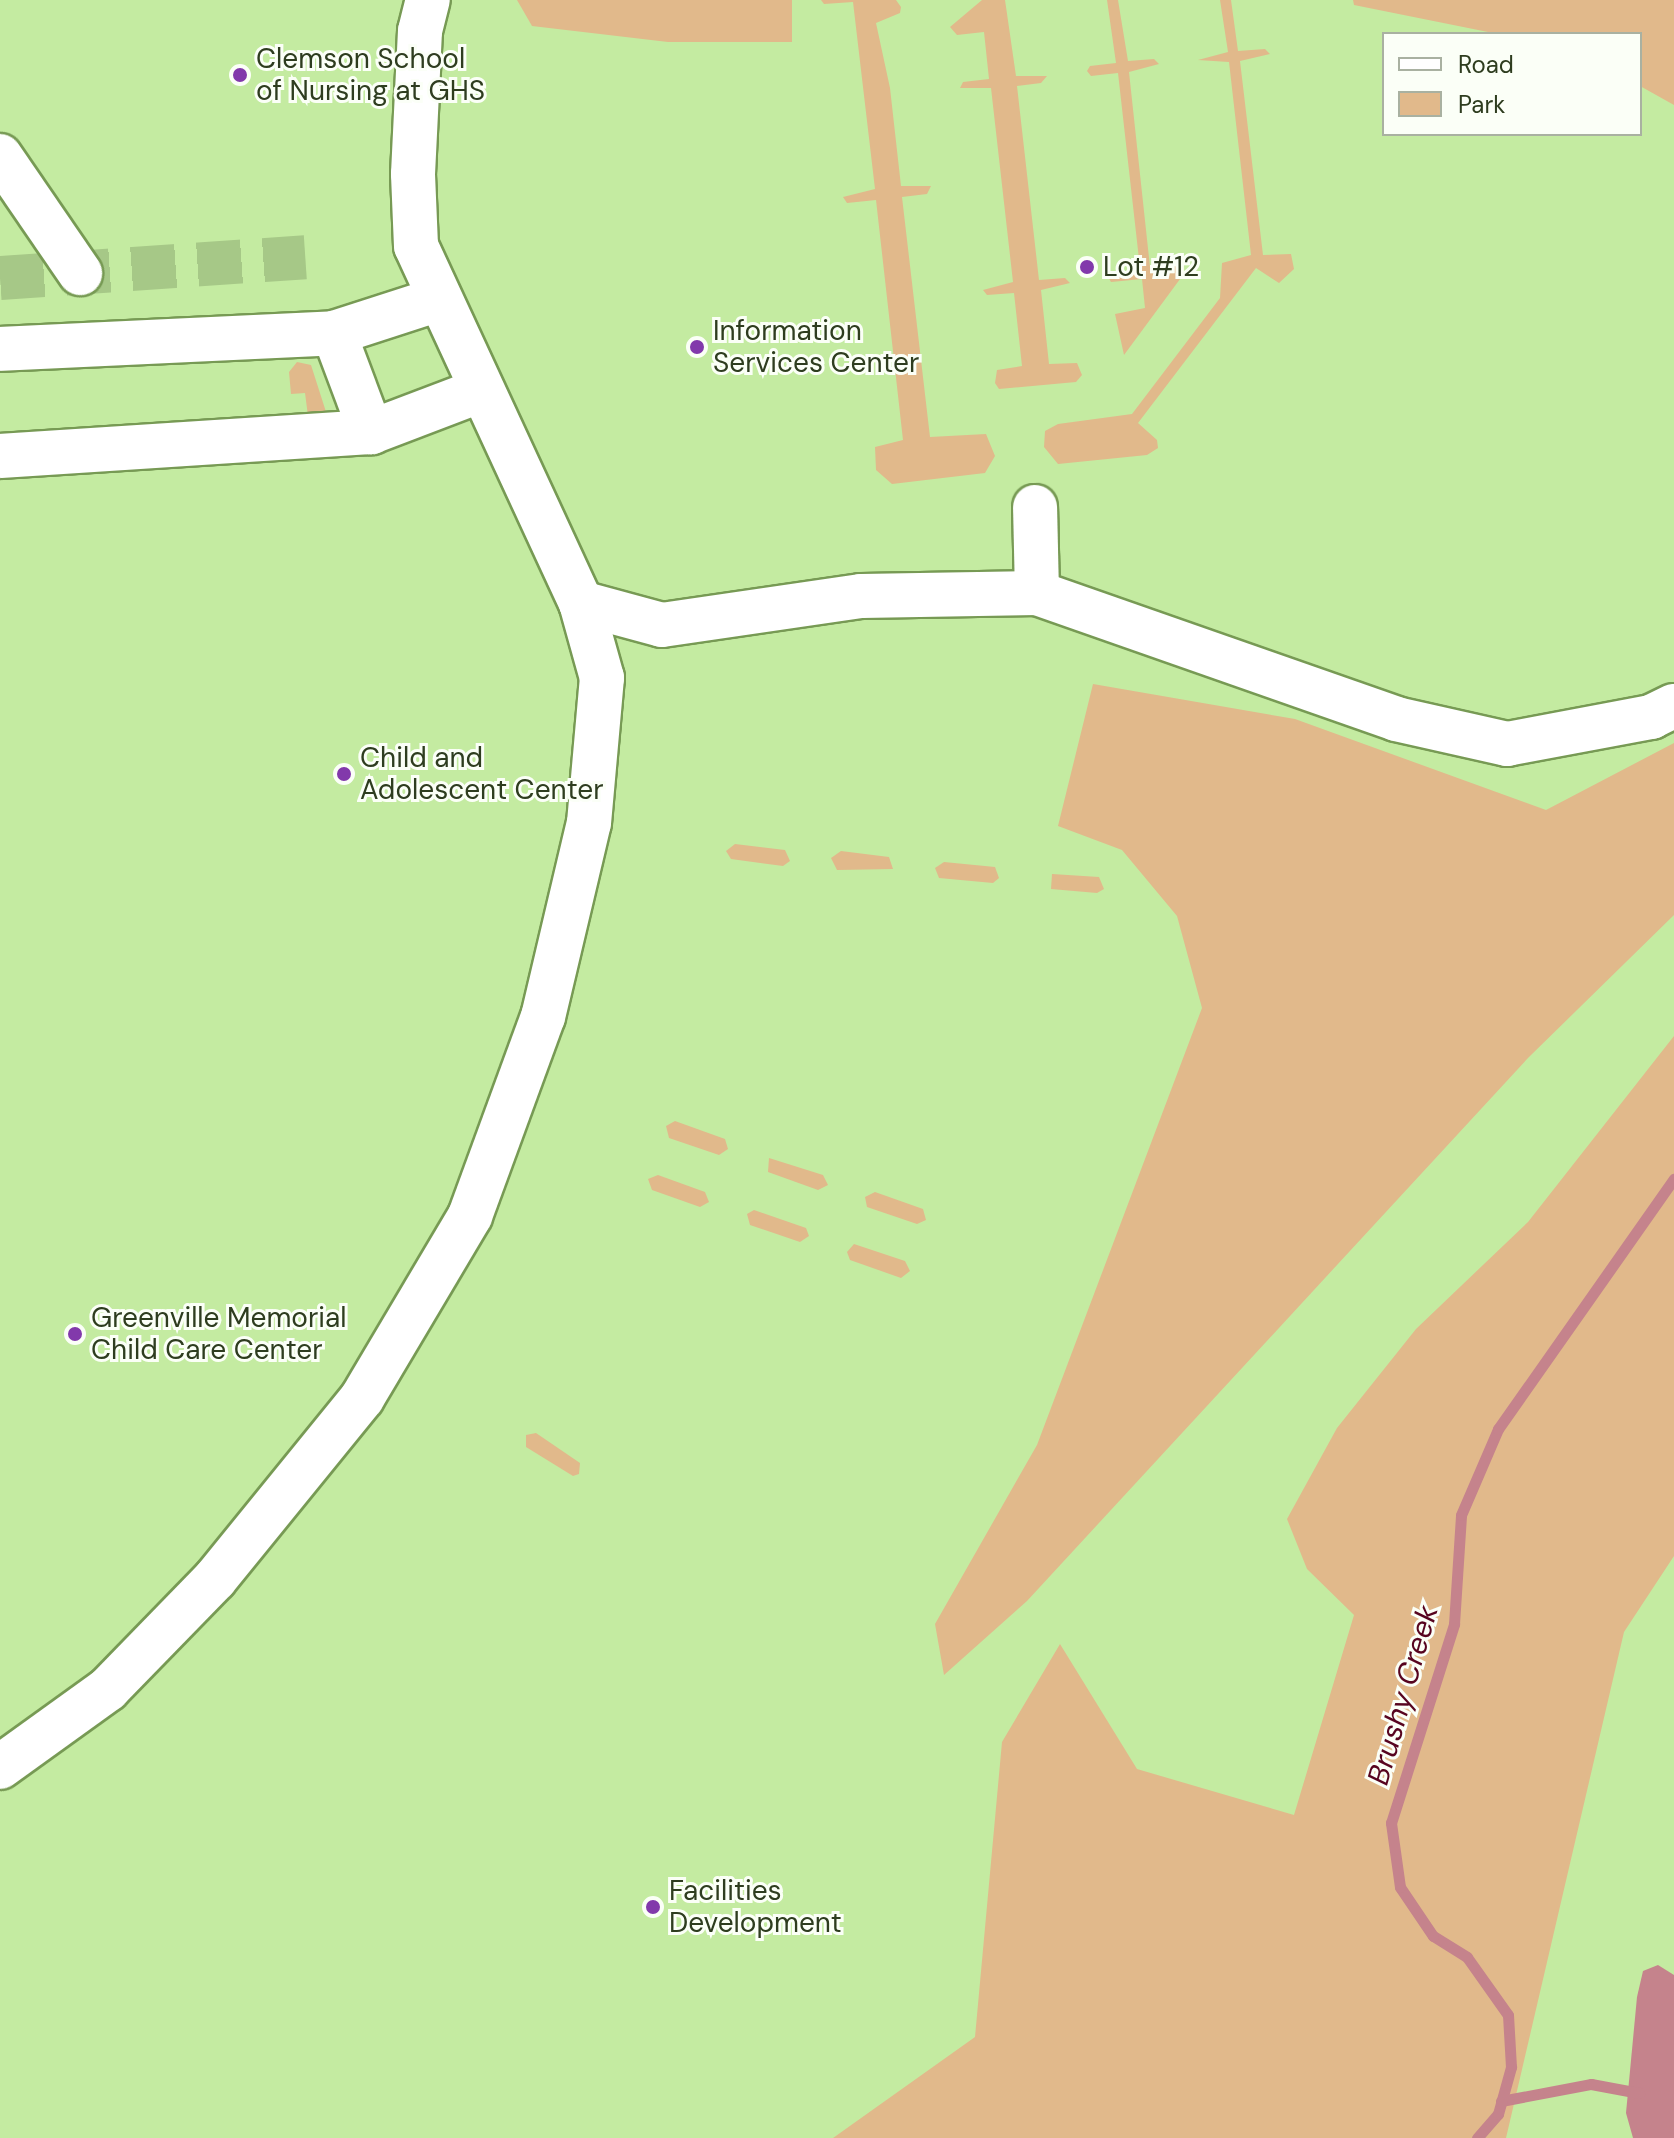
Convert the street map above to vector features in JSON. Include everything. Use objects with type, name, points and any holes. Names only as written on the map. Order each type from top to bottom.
[{"type":"street","points":[[0,1767],[108,1689],[215,1579],[362,1398],[470,1216],[543,1017],[589,823],[602,678],[581,603],[479,391],[416,246],[413,174],[420,31],[428,0]]},
{"type":"street","points":[[0,156],[80,273]]},
{"type":"street","points":[[0,349],[334,333],[439,299]]},
{"type":"street","points":[[334,333],[371,432]]},
{"type":"street","points":[[0,456],[371,432],[479,391]]},
{"type":"street","points":[[1035,507],[1037,593]]},
{"type":"street","points":[[581,603],[662,625],[861,596],[1037,593],[1396,719],[1507,744],[1651,717],[1674,706]]},
{"type":"green space","points":[[517,0],[792,0],[792,42],[668,42],[532,26]]},
{"type":"green space","points":[[821,0],[896,0],[901,7],[900,13],[876,23],[890,88],[901,186],[931,186],[927,194],[902,197],[930,437],[986,434],[995,456],[985,473],[892,484],[876,470],[875,447],[903,440],[876,200],[847,203],[843,197],[875,189],[853,2],[824,4]]},
{"type":"green space","points":[[982,0],[1005,0],[1016,76],[1047,76],[1041,83],[1017,86],[1039,280],[1065,278],[1070,283],[1041,290],[1049,364],[1077,363],[1082,375],[1076,382],[999,389],[995,383],[997,370],[1022,366],[1014,293],[987,295],[983,290],[1013,282],[991,88],[960,88],[963,82],[989,79],[984,32],[957,35],[950,27]]},
{"type":"green space","points":[[1107,0],[1118,0],[1128,61],[1154,59],[1159,64],[1129,72],[1150,267],[1178,266],[1183,275],[1124,355],[1115,314],[1145,308],[1142,279],[1111,282],[1107,275],[1140,268],[1118,73],[1091,76],[1087,71],[1090,66],[1116,63]]},
{"type":"green space","points":[[1220,0],[1231,0],[1238,51],[1265,49],[1270,54],[1240,61],[1263,255],[1291,254],[1294,269],[1279,283],[1256,268],[1138,423],[1157,440],[1158,448],[1147,455],[1058,464],[1044,447],[1045,431],[1058,424],[1132,414],[1220,298],[1222,263],[1251,255],[1229,62],[1198,60],[1228,52]]},
{"type":"green space","points":[[1353,0],[1674,0],[1674,105],[1642,87],[1642,32],[1488,32],[1354,5]]},
{"type":"green space","points":[[297,362],[311,365],[327,415],[308,416],[305,393],[291,394],[289,372]]},
{"type":"green space","points":[[1093,684],[1295,719],[1546,810],[1674,743],[1674,915],[1528,1058],[1027,1601],[944,1675],[935,1624],[1037,1445],[1202,1008],[1177,916],[1122,850],[1058,826]]},
{"type":"green space","points":[[735,844],[785,850],[790,861],[783,866],[731,859],[726,851]]},
{"type":"green space","points":[[841,851],[889,857],[893,869],[837,870],[831,858]]},
{"type":"green space","points":[[944,862],[995,867],[999,878],[993,883],[939,878],[935,868]]},
{"type":"green space","points":[[1052,874],[1099,877],[1104,889],[1097,893],[1051,889]]},
{"type":"green space","points":[[1674,1036],[1674,1556],[1624,1632],[1506,2138],[833,2138],[975,2037],[1002,1742],[1060,1644],[1137,1769],[1294,1815],[1354,1615],[1307,1569],[1287,1519],[1337,1428],[1416,1329],[1528,1222]]},
{"type":"green space","points":[[675,1121],[725,1139],[728,1149],[719,1155],[669,1138],[666,1126]]},
{"type":"green space","points":[[769,1158],[823,1175],[828,1185],[818,1190],[768,1172]]},
{"type":"green space","points":[[658,1175],[705,1192],[709,1202],[700,1207],[652,1190],[648,1179]]},
{"type":"green space","points":[[875,1192],[923,1209],[926,1220],[917,1224],[867,1207],[865,1197]]},
{"type":"green space","points":[[754,1210],[806,1228],[809,1236],[800,1242],[750,1225],[747,1214]]},
{"type":"green space","points":[[854,1244],[905,1261],[910,1271],[901,1278],[850,1260],[847,1252]]},
{"type":"green space","points":[[536,1433],[580,1463],[579,1474],[573,1476],[526,1447],[526,1435]]},
{"type":"shaded area","points":[[1658,1965],[1674,1975],[1674,2138],[1633,2138],[1626,2113],[1637,1997],[1643,1971]]},
{"type":"waterway","name":"Brushy Creek","points":[[1477,2138],[1498,2114],[1511,2067],[1508,2015],[1467,1957],[1433,1936],[1400,1887],[1391,1823],[1454,1624],[1461,1515],[1498,1429],[1674,1179]]},
{"type":"waterway","points":[[1501,2101],[1591,2084],[1639,2093]]},
{"type":"tunnel","points":[[0,278],[305,257]]},
{"type":"place","name":"Clemson School of Nursing at GHS","points":[[240,75]]},
{"type":"place","name":"Lot #12","points":[[1087,267]]},
{"type":"place","name":"Information Services Center","points":[[697,347]]},
{"type":"place","name":"Child and Adolescent Center","points":[[344,774]]},
{"type":"place","name":"Greenville Memorial Child Care Center","points":[[75,1334]]},
{"type":"place","name":"Facilities Development","points":[[653,1907]]}]
